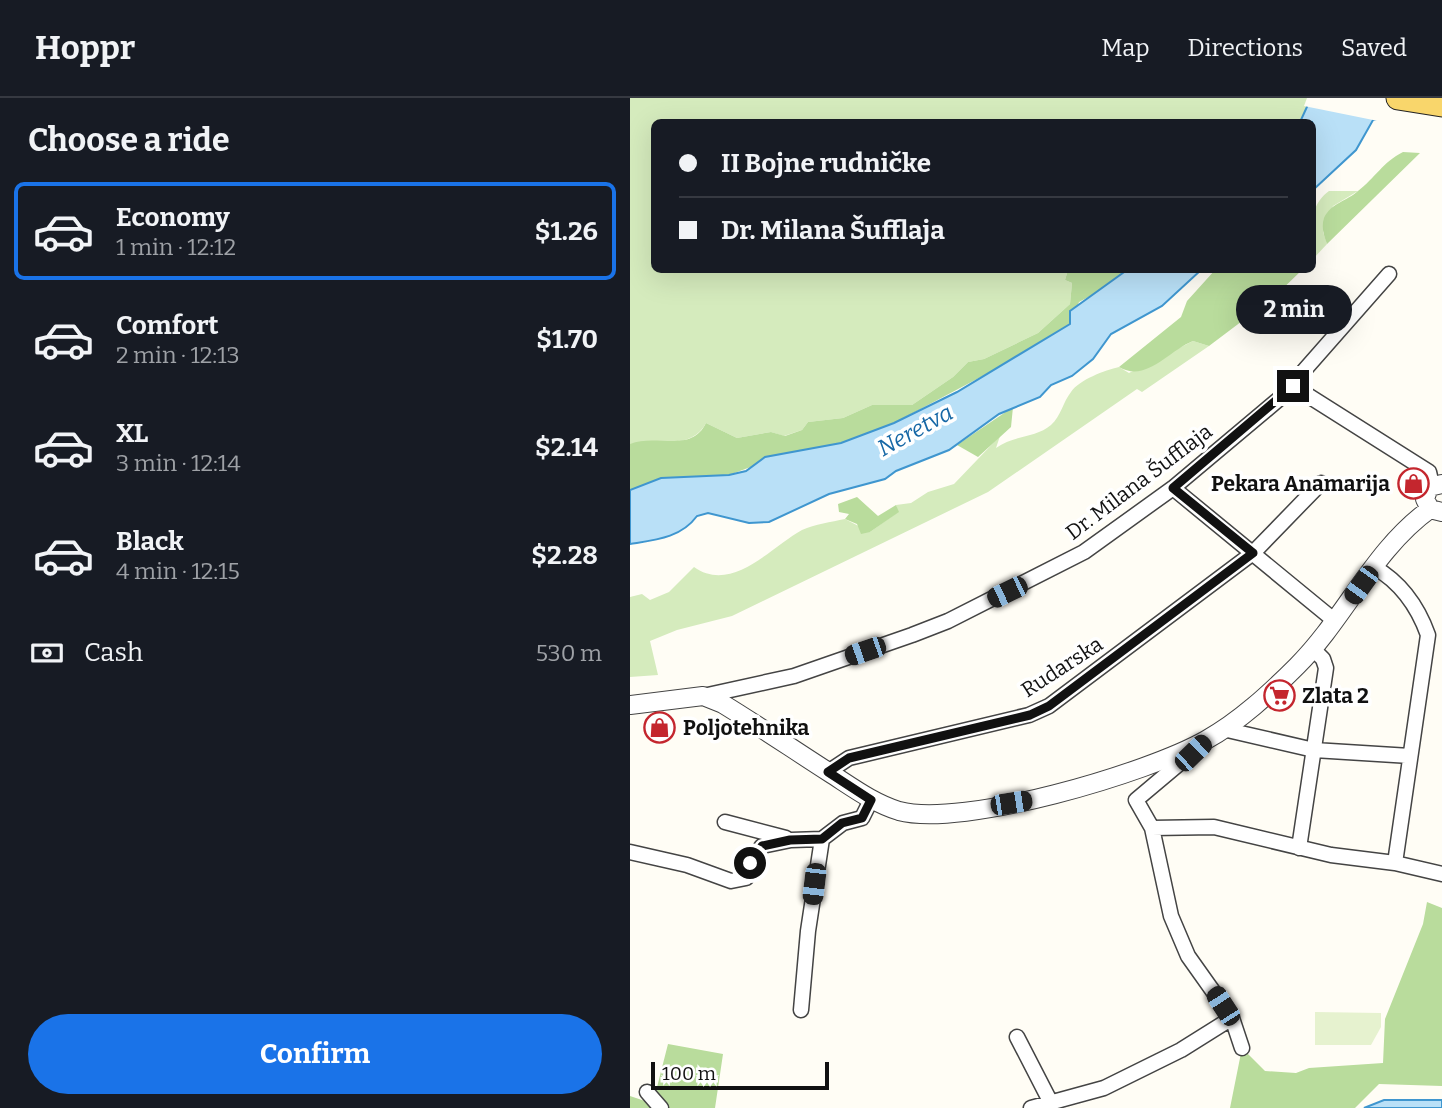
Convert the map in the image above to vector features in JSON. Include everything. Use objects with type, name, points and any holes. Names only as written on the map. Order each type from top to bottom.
[{"type":"main road","points":[[1398,98],[1442,105]]},
{"type":"street","name":"Dr. Milana Šufflaja","points":[[703,696],[794,676],[948,621],[1084,552],[1173,488],[1293,386],[1389,274]]},
{"type":"street","points":[[1242,1048],[1232,1018],[1188,956],[1171,916],[1152,828],[1136,800],[1206,740],[1263,698],[1313,649],[1391,543],[1436,510],[1425,495],[1439,483],[1429,472],[1293,386]]},
{"type":"street","name":"Rudarska","points":[[828,772],[849,758],[1030,715],[1049,706],[1253,553],[1321,483]]},
{"type":"street","points":[[1173,488],[1335,621]]},
{"type":"street","points":[[1374,567],[1385,573],[1412,601],[1428,635],[1395,863]]},
{"type":"street","points":[[1299,848],[1326,668],[1323,659],[1313,649]]},
{"type":"street","points":[[630,705],[703,696],[739,714],[871,800],[902,811],[927,813],[1036,799],[1125,773],[1206,740]]},
{"type":"street","points":[[1223,729],[1314,750],[1410,756]]},
{"type":"street","points":[[630,852],[687,865],[731,881],[746,878],[750,863],[762,846],[790,840],[822,839],[842,823],[862,818],[871,800]]},
{"type":"street","points":[[725,822],[790,840]]},
{"type":"street","points":[[1152,828],[1214,827],[1299,848],[1395,863],[1442,874]]},
{"type":"street","points":[[801,1010],[808,931],[822,839]]},
{"type":"street","points":[[1031,1108],[1104,1088],[1181,1051],[1232,1018]]},
{"type":"street","points":[[1017,1037],[1051,1103]]},
{"type":"street","points":[[647,1092],[661,1108]]},
{"type":"green space","points":[[630,98],[1311,98],[1301,119],[651,119],[651,273],[1067,273],[1065,280],[1072,283],[1070,304],[1038,333],[984,359],[968,362],[953,377],[912,405],[872,405],[843,418],[808,422],[802,430],[784,436],[771,432],[737,438],[706,423],[700,431],[683,441],[630,444]]},
{"type":"green space","points":[[1403,152],[1420,153],[1327,244],[1323,225],[1327,213],[1358,191],[1390,160]]},
{"type":"green space","points":[[1329,191],[1358,191],[1333,206],[1323,232],[1327,244],[1316,256],[1316,208]]},
{"type":"green space","points":[[1067,273],[1123,273],[1105,288],[1079,302],[1070,324],[1028,352],[894,423],[841,443],[756,465],[729,475],[661,478],[630,490],[630,444],[691,438],[706,423],[737,438],[771,432],[785,436],[802,430],[808,422],[843,418],[872,405],[912,405],[953,377],[968,362],[984,359],[1038,333],[1070,304],[1072,283],[1065,280]]},
{"type":"green space","points":[[1212,273],[1299,273],[1274,297],[1209,346],[1193,341],[1148,368],[1129,371],[1119,367],[1181,317],[1187,301]]},
{"type":"green space","points":[[1193,341],[1209,346],[1142,392],[1137,389],[988,492],[732,616],[677,630],[650,641],[658,675],[630,677],[630,597],[642,594],[650,600],[669,592],[694,567],[708,574],[737,572],[802,530],[818,525],[845,519],[870,532],[898,512],[896,505],[911,503],[928,492],[954,484],[1000,436],[996,448],[1051,425],[1071,392],[1086,380],[1119,367],[1129,373]]},
{"type":"green space","points":[[1013,407],[1011,427],[978,457],[957,445]]},
{"type":"green space","points":[[857,497],[878,516],[896,505],[899,512],[870,532],[861,534],[857,524],[845,519],[849,514],[839,512],[838,504]]},
{"type":"green space","points":[[1427,902],[1442,908],[1442,1086],[1379,1084],[1355,1108],[1230,1108],[1242,1048],[1265,1071],[1296,1073],[1309,1068],[1383,1063],[1385,1019],[1423,924]]},
{"type":"green space","points":[[1315,1012],[1381,1013],[1381,1027],[1371,1045],[1315,1045]]},
{"type":"green space","points":[[668,1044],[723,1054],[715,1108],[630,1108],[630,1096],[651,1103],[654,1099]]},
{"type":"water","points":[[1311,98],[1381,118],[1373,120],[1356,150],[1316,187],[1316,119],[1301,119]]},
{"type":"water","name":"Neretva","points":[[1123,273],[1198,273],[1162,306],[1111,334],[1093,359],[1072,376],[1051,385],[1040,397],[999,414],[949,450],[896,471],[885,479],[829,494],[769,522],[749,523],[708,513],[697,516],[675,533],[630,544],[630,490],[661,478],[729,475],[746,471],[765,457],[841,443],[894,423],[957,392],[1070,324],[1070,311]]},
{"type":"water","points":[[1384,1100],[1442,1100],[1442,1108],[1364,1108]]},
{"type":"pier","points":[[1307,98],[1400,98],[1383,122],[1304,106]]},
{"type":"place","name":"Pekara Anamarija","points":[[1413,484]]},
{"type":"place","name":"Zlata 2","points":[[1279,696]]},
{"type":"place","name":"Poljotehnika","points":[[660,728]]},
{"type":"route","points":[[750,863],[762,846],[790,840],[822,839],[842,823],[862,818],[871,800],[828,772],[849,758],[1030,715],[1049,706],[1253,553],[1173,488],[1293,386]]}]
